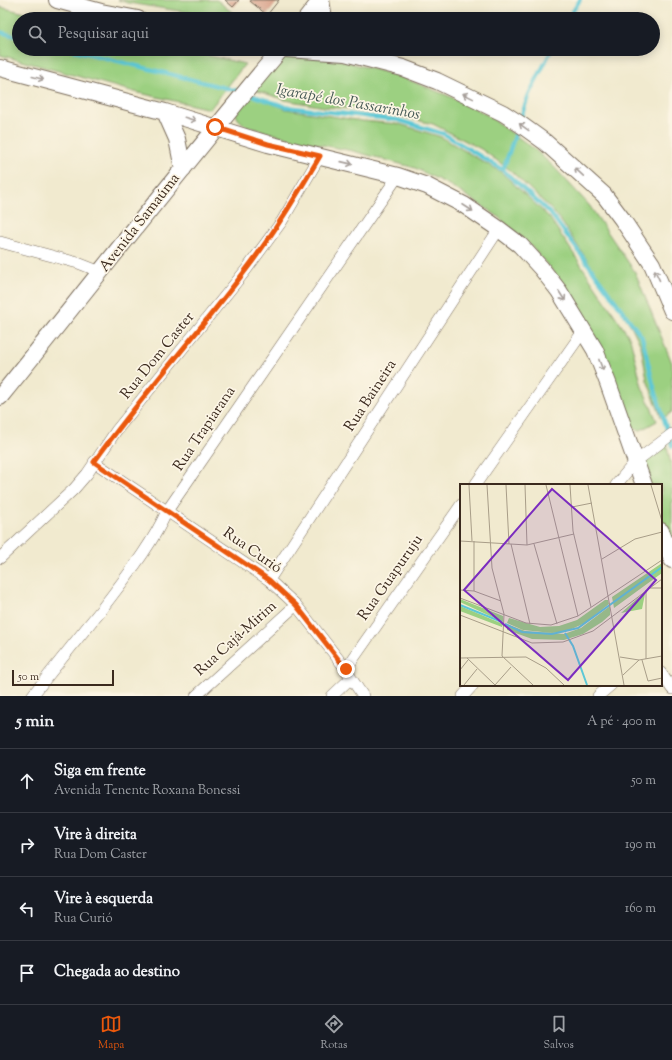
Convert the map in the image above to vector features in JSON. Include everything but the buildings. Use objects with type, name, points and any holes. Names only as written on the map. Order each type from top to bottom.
[{"type":"street","points":[[312,12],[321,0]]},
{"type":"street","points":[[321,0],[323,12]]},
{"type":"street","points":[[63,1],[109,12]]},
{"type":"street","name":"Avenida Samaúma","points":[[0,397],[215,127],[275,56]]},
{"type":"street","points":[[361,56],[403,68],[430,78],[503,113],[545,142],[604,195],[652,264],[672,311]]},
{"type":"street","points":[[0,68],[165,112],[268,144],[398,176],[427,186],[464,205],[520,245],[559,291],[595,350],[606,376],[644,484]]},
{"type":"street","points":[[165,112],[177,139],[183,168]]},
{"type":"street","name":"Rua Dom Caster","points":[[0,558],[74,489],[87,474],[116,431],[251,264],[282,221],[320,156]]},
{"type":"street","name":"Rua Trapiarana","points":[[32,696],[120,585],[160,528],[167,511],[398,176]]},
{"type":"street","name":"Rua Baineira","points":[[269,580],[499,229]]},
{"type":"street","points":[[0,242],[78,263],[101,272]]},
{"type":"street","points":[[476,484],[584,330]]},
{"type":"street","points":[[617,484],[635,462],[672,434]]},
{"type":"street","name":"Rua Curió","points":[[94,462],[269,580],[296,605],[363,696]]},
{"type":"street","name":"Rua Guapuruju","points":[[332,696],[460,506]]},
{"type":"street","points":[[662,534],[672,560]]},
{"type":"street","name":"Rua Cajá-Mirim","points":[[196,696],[296,605]]},
{"type":"street","points":[[662,675],[672,689]]},
{"type":"street","points":[[463,696],[472,686]]},
{"type":"street","points":[[598,696],[609,686]]},
{"type":"green space","points":[[118,0],[217,0],[232,12],[186,12],[128,3]]},
{"type":"green space","points":[[0,7],[21,12],[12,12],[12,56],[211,56],[245,64],[210,109],[135,92],[0,55]]},
{"type":"green space","points":[[284,56],[305,56],[340,60],[401,77],[451,97],[484,113],[533,148],[554,167],[589,205],[635,272],[672,363],[672,412],[662,419],[647,380],[641,346],[632,327],[563,224],[552,210],[510,170],[481,149],[433,124],[376,110],[325,107],[285,100],[252,89],[276,60]]},
{"type":"green space","points":[[248,93],[286,109],[362,121],[399,124],[441,137],[501,172],[549,217],[630,338],[642,387],[657,421],[639,431],[633,428],[629,422],[592,331],[564,284],[529,244],[496,215],[451,186],[415,168],[353,151],[292,139],[246,126],[238,119],[235,112]]},
{"type":"green space","points":[[666,441],[672,470],[672,546],[662,519],[662,484],[650,484],[643,460]]},
{"type":"waterway","points":[[572,12],[580,0]]},
{"type":"waterway","name":"Igarapé dos Passarinhos","points":[[0,32],[12,35]]},
{"type":"waterway","name":"Igarapé dos Passarinhos","points":[[97,56],[242,92]]},
{"type":"waterway","points":[[520,120],[529,94],[548,56]]},
{"type":"waterway","name":"Igarapé dos Passarinhos","points":[[248,94],[287,107],[398,120],[444,134],[503,170],[551,214],[642,337],[653,383],[672,446]]},
{"type":"waterway","points":[[503,170],[518,127]]},
{"type":"route","points":[[215,127],[268,144],[320,156],[282,221],[246,270],[116,431],[94,462],[269,580],[296,605],[346,669]]}]
